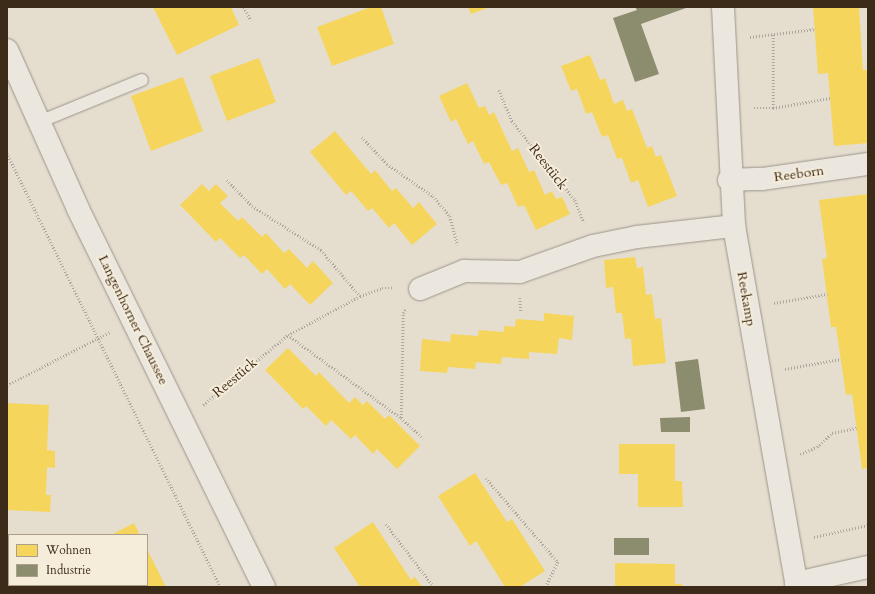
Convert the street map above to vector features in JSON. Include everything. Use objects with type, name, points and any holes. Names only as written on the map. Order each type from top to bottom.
[{"type":"street","name":"Reekamp","points":[[723,7],[729,180],[734,226],[796,585]]},
{"type":"street","name":"Langenhorner Chaussee","points":[[7,50],[78,209],[264,587]]},
{"type":"street","name":"Reeborn","points":[[729,180],[762,179],[868,164]]},
{"type":"street","points":[[420,289],[464,271],[520,272],[594,246],[637,237],[734,226]]},
{"type":"street","points":[[796,585],[868,567]]},
{"type":"lane","points":[[39,122],[142,80]]},
{"type":"path","points":[[244,7],[251,20]]},
{"type":"path","points":[[724,41],[816,29]]},
{"type":"path","points":[[773,34],[773,108]]},
{"type":"path","name":"Reestück","points":[[498,90],[512,121],[575,200],[594,246]]},
{"type":"path","points":[[726,107],[773,108],[830,98]]},
{"type":"path","points":[[362,136],[387,164],[433,196],[450,216],[464,271]]},
{"type":"path","points":[[7,153],[221,587]]},
{"type":"path","points":[[227,180],[252,206],[321,250],[360,296]]},
{"type":"path","name":"Reestück","points":[[183,422],[288,335],[360,296],[382,288],[420,289]]},
{"type":"path","points":[[401,418],[403,313],[420,289]]},
{"type":"path","points":[[748,308],[827,294]]},
{"type":"path","points":[[7,385],[133,320]]},
{"type":"path","points":[[288,335],[401,418],[423,438]]},
{"type":"path","points":[[759,374],[841,359]]},
{"type":"path","points":[[774,459],[806,453],[832,433],[856,428]]},
{"type":"path","points":[[486,478],[558,562],[546,587]]},
{"type":"path","points":[[386,524],[434,587]]},
{"type":"path","points":[[788,542],[868,525]]},
{"type":"building: Wohnen","points":[[153,7],[231,7],[239,25],[177,55]]},
{"type":"building: Wohnen","points":[[371,7],[381,7],[394,44],[332,66],[317,27]]},
{"type":"building: Wohnen","points":[[468,7],[490,7],[471,14]]},
{"type":"building: Wohnen","points":[[813,7],[859,7],[863,70],[868,70],[868,143],[834,146],[828,73],[818,74]]},
{"type":"building: Wohnen","points":[[590,55],[600,80],[605,78],[614,104],[623,100],[627,111],[632,109],[647,148],[652,146],[656,157],[661,155],[677,196],[648,207],[638,180],[631,183],[622,158],[617,159],[608,135],[602,137],[592,112],[586,114],[577,89],[571,91],[561,66]]},
{"type":"building: Wohnen","points":[[259,58],[276,102],[227,121],[210,76]]},
{"type":"building: Wohnen","points":[[183,77],[203,131],[151,151],[131,96]]},
{"type":"building: Wohnen","points":[[467,83],[479,108],[485,106],[489,115],[494,112],[512,151],[518,148],[529,172],[534,170],[545,195],[552,191],[556,199],[562,197],[570,214],[536,230],[524,205],[518,207],[507,183],[501,185],[489,162],[484,164],[473,141],[468,144],[456,119],[451,122],[439,96]]},
{"type":"building: Wohnen","points":[[335,131],[371,174],[375,170],[392,191],[396,188],[413,208],[419,202],[437,224],[412,245],[394,223],[389,228],[372,208],[368,211],[351,191],[346,195],[310,152]]},
{"type":"building: Wohnen","points":[[202,184],[209,191],[216,184],[228,196],[220,203],[238,221],[242,217],[262,237],[266,233],[284,253],[289,249],[307,268],[313,261],[333,283],[310,305],[290,284],[285,289],[267,269],[262,274],[244,255],[240,258],[220,238],[216,242],[180,205]]},
{"type":"building: Wohnen","points":[[868,194],[868,468],[862,469],[852,394],[846,395],[836,327],[831,327],[822,259],[827,258],[819,200]]},
{"type":"building: Wohnen","points":[[635,257],[637,268],[643,267],[646,295],[652,294],[655,319],[661,318],[666,363],[633,366],[631,338],[625,339],[622,313],[616,313],[613,287],[606,288],[604,260]]},
{"type":"building: Wohnen","points":[[544,313],[574,316],[572,340],[559,338],[557,354],[529,352],[529,359],[502,357],[501,364],[476,362],[475,369],[448,367],[447,373],[420,371],[422,339],[450,342],[451,334],[478,336],[479,330],[504,332],[504,326],[515,327],[516,319],[544,321]]},
{"type":"building: Wohnen","points":[[288,348],[316,376],[319,372],[349,403],[355,397],[363,405],[367,401],[385,419],[389,415],[420,446],[397,469],[377,449],[373,454],[355,435],[351,439],[331,420],[326,426],[306,406],[303,409],[265,370]]},
{"type":"building: Wohnen","points":[[7,403],[49,405],[47,450],[55,451],[55,468],[47,467],[46,495],[51,495],[50,512],[7,510]]},
{"type":"building: Wohnen","points":[[619,444],[675,444],[675,481],[682,481],[683,507],[638,507],[638,474],[619,474]]},
{"type":"building: Wohnen","points":[[475,473],[507,522],[512,519],[545,571],[520,587],[505,587],[476,541],[470,546],[438,496]]},
{"type":"building: Wohnen","points":[[373,522],[411,580],[415,577],[422,587],[360,587],[334,548]]},
{"type":"building: Wohnen","points":[[134,523],[140,534],[113,534]]},
{"type":"building: Wohnen","points":[[148,551],[166,587],[121,587],[148,586]]},
{"type":"building: Wohnen","points":[[615,563],[675,564],[675,584],[682,584],[682,587],[615,587]]},
{"type":"building: Industrie","points":[[635,7],[686,8],[641,24],[659,74],[635,82],[613,18],[637,10]]},
{"type":"building: Industrie","points":[[698,359],[705,409],[681,412],[675,362]]},
{"type":"building: Industrie","points":[[690,417],[690,432],[661,432],[660,418]]},
{"type":"building: Industrie","points":[[614,538],[649,538],[649,555],[614,555]]}]
